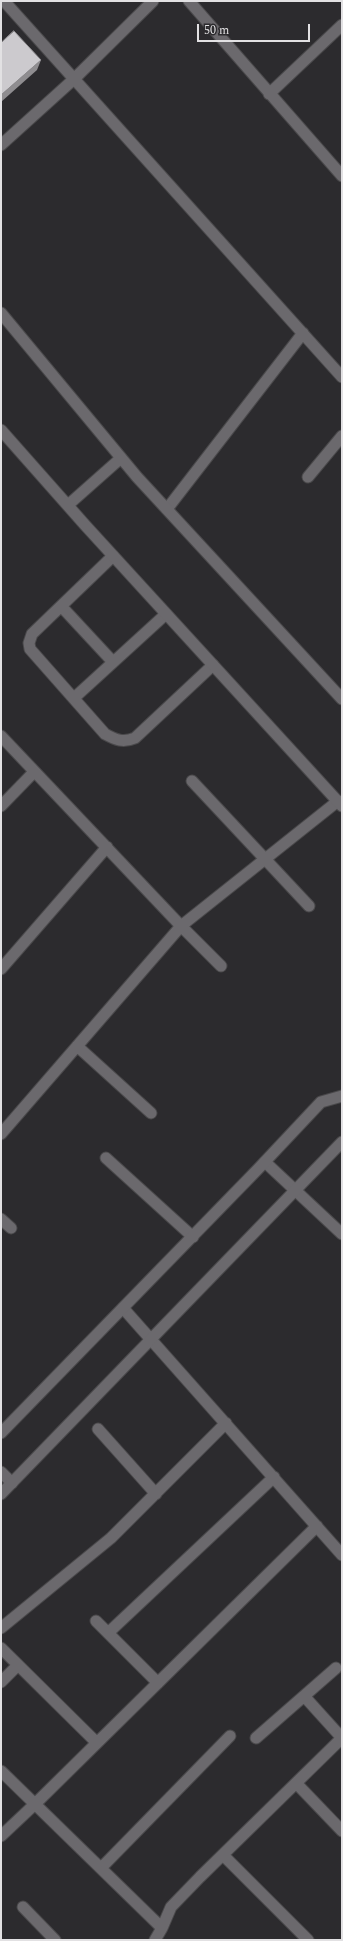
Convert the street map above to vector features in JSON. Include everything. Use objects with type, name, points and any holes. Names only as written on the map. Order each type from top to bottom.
[{"type":"street","points":[[4,1],[342,377]]},
{"type":"street","points":[[1,145],[74,79],[153,1]]},
{"type":"street","points":[[189,1],[342,176]]},
{"type":"street","points":[[269,94],[342,25]]},
{"type":"street","points":[[1,313],[121,458],[342,699]]},
{"type":"street","points":[[167,509],[303,333]]},
{"type":"street","points":[[1,430],[113,556],[340,803],[265,859],[181,926],[1,1134]]},
{"type":"street","points":[[308,477],[342,436]]},
{"type":"street","points":[[68,505],[121,458]]},
{"type":"street","points":[[113,556],[32,634],[29,643],[30,649],[105,734],[125,742],[134,738],[213,665]]},
{"type":"street","points":[[61,606],[113,662]]},
{"type":"street","points":[[74,698],[166,614]]},
{"type":"street","points":[[1,736],[181,926],[221,966]]},
{"type":"street","points":[[1,806],[34,772]]},
{"type":"street","points":[[192,781],[309,906]]},
{"type":"street","points":[[1,969],[107,847]]},
{"type":"street","points":[[77,1046],[151,1113]]},
{"type":"street","points":[[1,1433],[193,1237],[321,1102],[342,1096]]},
{"type":"street","points":[[1,1494],[342,1142]]},
{"type":"street","points":[[106,1158],[193,1237]]},
{"type":"street","points":[[265,1162],[342,1234]]},
{"type":"street","points":[[1,1219],[11,1228]]},
{"type":"street","points":[[123,1308],[342,1555]]},
{"type":"street","points":[[1,1628],[111,1538],[226,1423]]},
{"type":"street","points":[[98,1429],[156,1494]]},
{"type":"street","points":[[1,1472],[12,1483]]},
{"type":"street","points":[[108,1633],[274,1477]]},
{"type":"street","points":[[1,1836],[317,1526]]},
{"type":"street","points":[[96,1621],[158,1683]]},
{"type":"street","points":[[1,1648],[97,1743]]},
{"type":"street","points":[[1,1682],[18,1665]]},
{"type":"street","points":[[256,1738],[336,1668]]},
{"type":"street","points":[[155,1940],[171,1907],[342,1738],[304,1696]]},
{"type":"street","points":[[101,1868],[230,1736]]},
{"type":"street","points":[[1,1771],[162,1928]]},
{"type":"street","points":[[296,1783],[342,1831]]},
{"type":"street","points":[[223,1855],[308,1940]]},
{"type":"street","points":[[23,1907],[55,1940]]},
{"type":"building","points":[[14,31],[41,60],[1,95],[1,43]]}]
